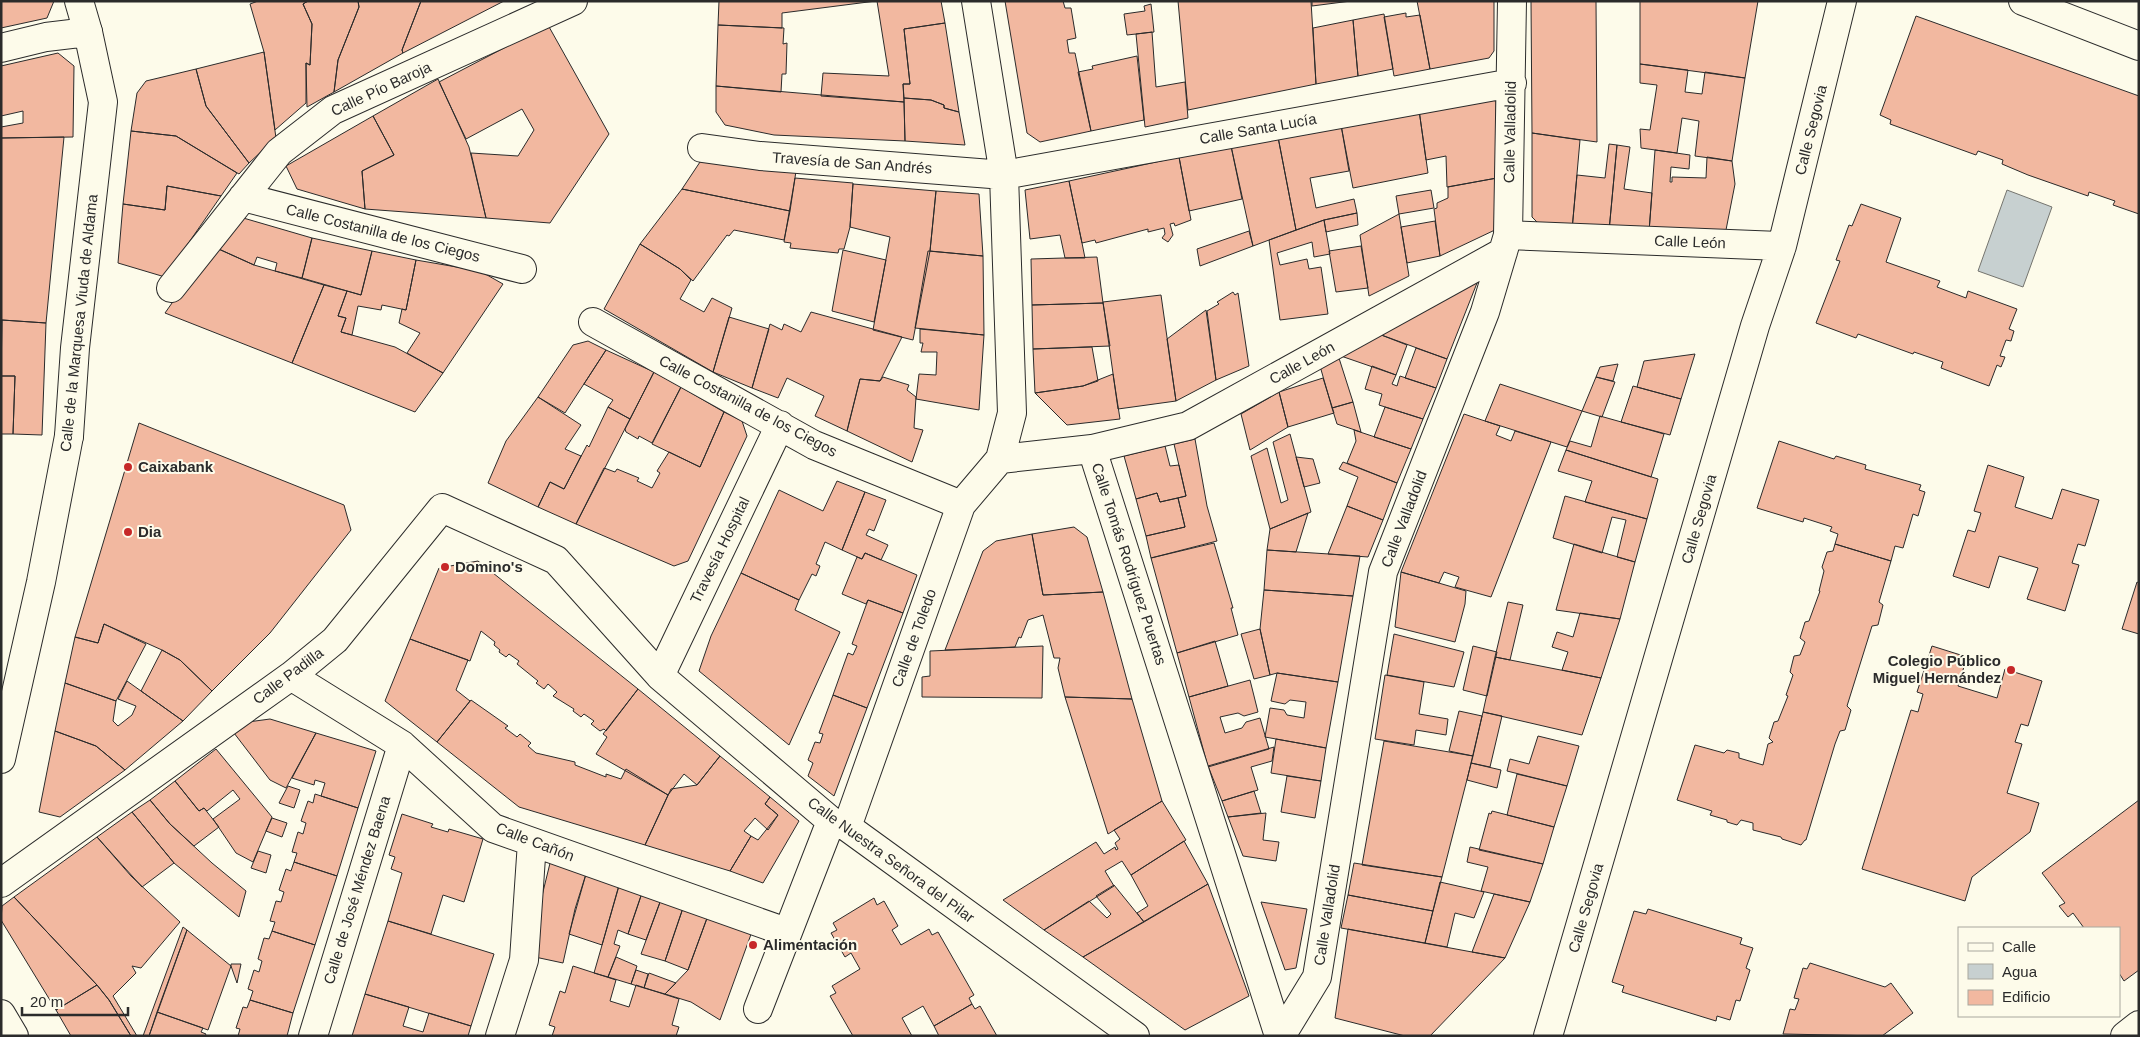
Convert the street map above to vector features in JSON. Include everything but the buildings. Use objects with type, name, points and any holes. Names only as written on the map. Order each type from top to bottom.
[{"type":"street","name":"Calle de la Marquesa Viuda de Aldama","points":[[1,760],[41,582],[69,436],[75,348],[103,102],[88,32],[79,1]]},
{"type":"street","points":[[976,1],[1004,175],[1012,413],[1000,459]]},
{"type":"street","name":"Calle Valladolid","points":[[1280,1036],[1317,977],[1384,572],[1485,312],[1505,243],[1512,83],[1512,1]]},
{"type":"street","name":"Calle Segovia","points":[[1548,1036],[1755,326],[1782,246],[1842,1]]},
{"type":"street","points":[[2023,1],[2139,46]]},
{"type":"street","name":"Calle Pío Baroja","points":[[171,288],[279,152],[333,110],[569,2]]},
{"type":"street","points":[[1,48],[46,37],[88,32]]},
{"type":"street","name":"Calle Santa Lucía","points":[[1004,175],[1512,83]]},
{"type":"street","name":"Travesía de San Andrés","points":[[702,148],[760,156],[1004,175]]},
{"type":"street","name":"Calle Costanilla de los Ciegos","points":[[243,197],[522,270]]},
{"type":"street","name":"Calle León","points":[[1092,449],[1188,426],[1505,243],[1782,246]]},
{"type":"street","name":"Calle Costanilla de los Ciegos","points":[[593,322],[780,424],[814,445],[961,505]]},
{"type":"street","name":"Travesía Hospital","points":[[660,676],[780,424]]},
{"type":"street","name":"Calle Tomás Rodríguez Puertas","points":[[1000,459],[1092,449],[1280,1036]]},
{"type":"street","name":"Calle de Toledo","points":[[758,1009],[786,932],[839,824],[961,505],[1000,459]]},
{"type":"street","name":"Calle Padilla","points":[[1,883],[291,676],[335,640],[442,508],[556,560]]},
{"type":"street","name":"Calle Nuestra Señora del Pilar","points":[[556,560],[660,676],[839,824],[1135,1036]]},
{"type":"street","name":"Calle Cañón","points":[[291,676],[402,745],[493,828],[786,932]]},
{"type":"street","name":"Calle de José Méndez Baena","points":[[312,1036],[402,745]]},
{"type":"street","points":[[500,1036],[524,960],[532,842]]},
{"type":"street","points":[[1,1014],[14,1036]]},
{"type":"street","points":[[2125,1036],[2139,1025]]},
{"type":"water","points":[[2007,190],[2052,207],[2023,287],[1978,271]]},
{"type":"place","name":"Caixabank","points":[[128,467]]},
{"type":"place","name":"Dia","points":[[128,532]]},
{"type":"place","name":"Domino's","points":[[445,567]]},
{"type":"place","name":"Colegio Público Miguel Hernández","points":[[2011,670]]},
{"type":"place","name":"Alimentación","points":[[753,945]]}]
